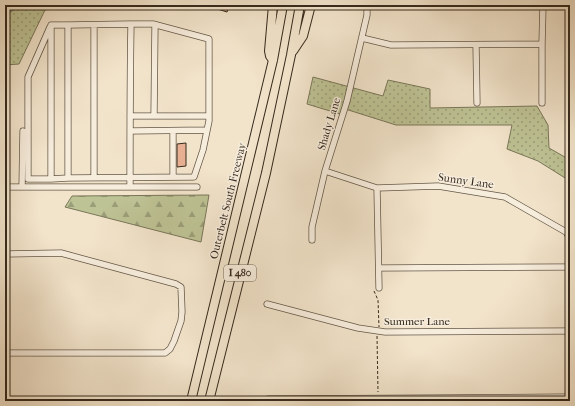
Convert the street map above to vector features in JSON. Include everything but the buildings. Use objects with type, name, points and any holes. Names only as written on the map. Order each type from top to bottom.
[{"type":"highway","points":[[273,5],[269,51],[273,60]]},
{"type":"highway","name":"Outerbelt South Freeway","points":[[191,401],[273,60],[283,5]]},
{"type":"highway","name":"I 480","points":[[209,401],[266,173],[300,5]]},
{"type":"highway","points":[[291,55],[303,36],[311,5]]},
{"type":"street","name":"Shady Lane","points":[[312,240],[312,227],[325,171],[347,101],[367,15],[367,5]]},
{"type":"street","points":[[542,103],[543,5]]},
{"type":"street","points":[[130,187],[131,24]]},
{"type":"street","points":[[51,25],[155,25],[209,39],[209,121],[203,150],[194,177],[28,179],[28,77],[51,25]]},
{"type":"street","points":[[51,25],[51,178]]},
{"type":"street","points":[[68,25],[68,178]]},
{"type":"street","points":[[94,25],[94,178]]},
{"type":"street","points":[[154,116],[155,25]]},
{"type":"street","points":[[362,38],[391,45],[542,44]]},
{"type":"street","points":[[476,45],[477,103]]},
{"type":"street","points":[[130,116],[209,116]]},
{"type":"street","points":[[130,131],[207,130]]},
{"type":"street","points":[[22,187],[23,131]]},
{"type":"street","points":[[173,131],[173,177]]},
{"type":"street","name":"Sunny Lane","points":[[325,171],[377,188],[438,186],[505,197],[566,232],[570,238]]},
{"type":"street","points":[[5,187],[197,186]]},
{"type":"street","points":[[376,288],[379,268],[377,188]]},
{"type":"street","points":[[5,254],[61,253],[176,284],[181,287],[182,312],[181,321],[174,341],[170,349],[165,353],[5,353]]},
{"type":"street","points":[[379,268],[570,267]]},
{"type":"street","name":"Summer Lane","points":[[267,304],[358,328],[385,332],[570,331]]},
{"type":"street","points":[[258,401],[269,399],[570,397]]},
{"type":"path","points":[[376,288],[379,327]]},
{"type":"path","points":[[377,336],[378,393]]},
{"type":"green space","points":[[5,5],[49,5],[44,12],[19,64],[5,65]]},
{"type":"green space","points":[[313,77],[383,96],[388,80],[430,89],[430,108],[537,106],[548,125],[549,148],[570,160],[570,181],[538,161],[507,149],[512,125],[396,125],[342,108],[340,114],[307,104]]},
{"type":"green space","points":[[209,195],[201,242],[65,207],[72,196]]},
{"type":"waterway","points":[[5,16],[20,5]]}]
